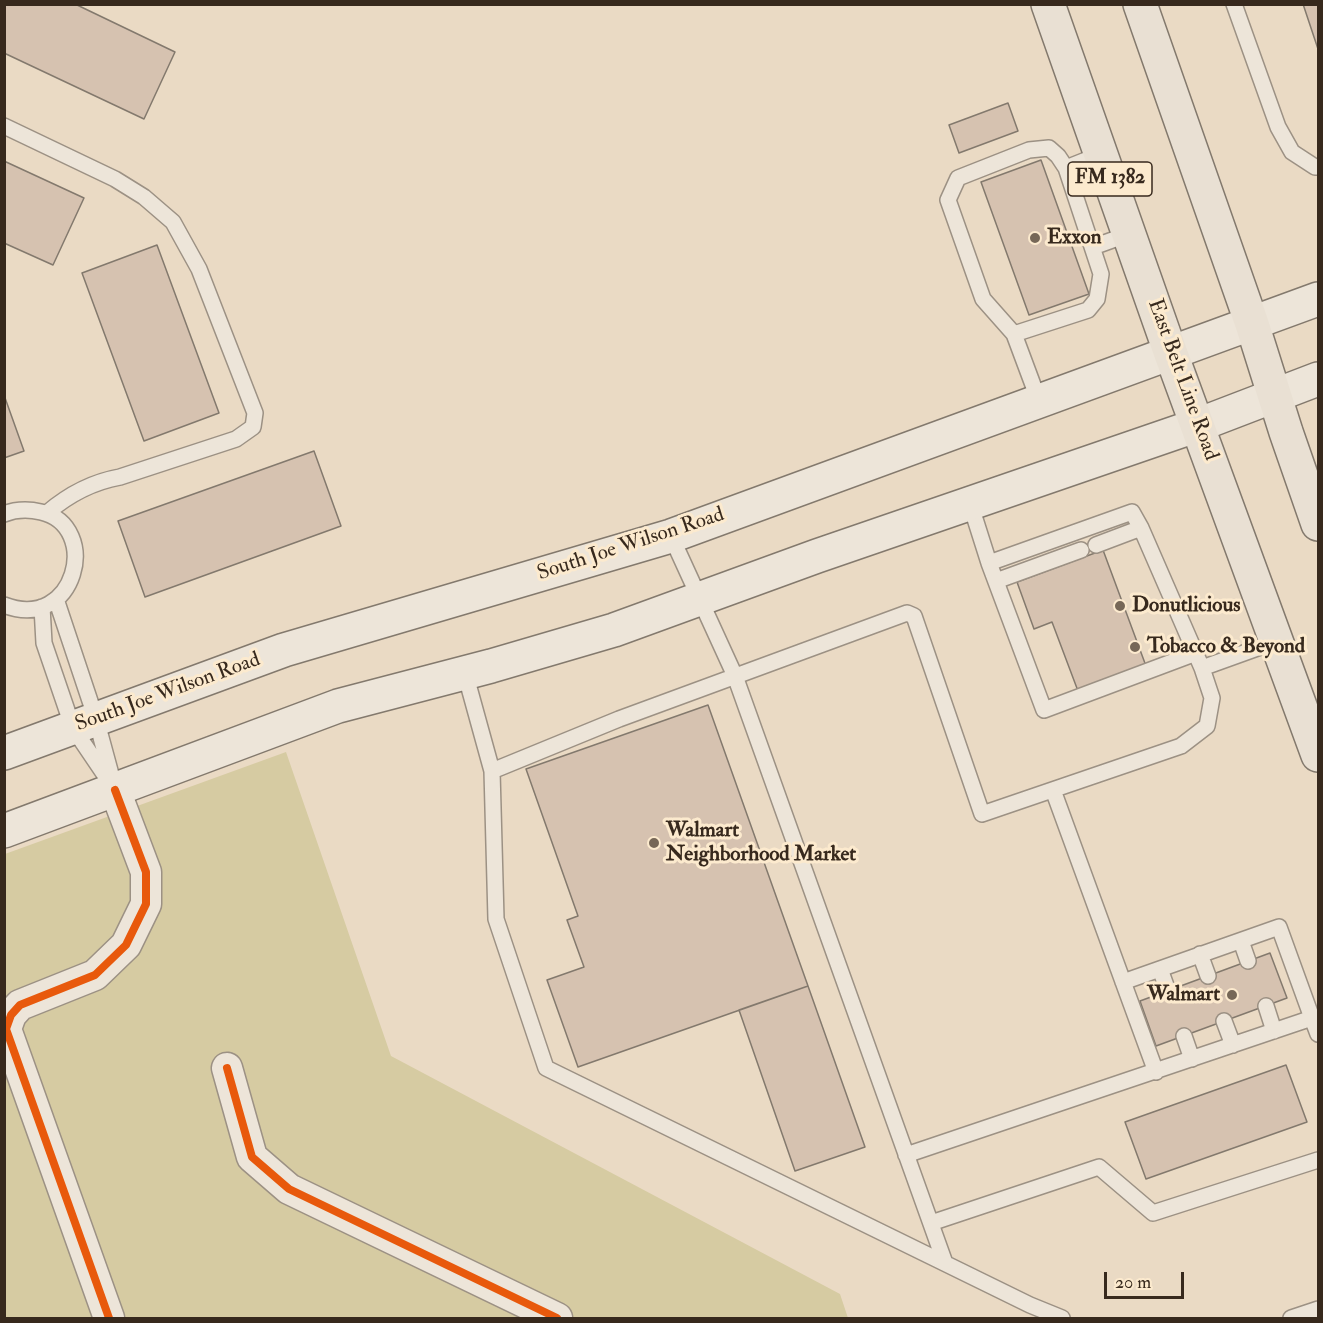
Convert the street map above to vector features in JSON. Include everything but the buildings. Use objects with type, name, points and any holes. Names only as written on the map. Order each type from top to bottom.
[{"type":"main road","name":"East Belt Line Road","points":[[1048,4],[1318,755]]},
{"type":"main road","points":[[1140,4],[1252,324],[1318,524]]},
{"type":"main road","name":"South Joe Wilson Road","points":[[4,753],[284,650],[671,536],[1318,299]]},
{"type":"main road","points":[[4,831],[338,706],[465,673],[614,630],[818,556],[1198,425],[1318,379]]},
{"type":"street","points":[[109,1318],[6,1029],[11,1015],[20,1005],[95,975],[126,945],[146,903],[146,872],[115,790]]},
{"type":"street","points":[[226,1068],[252,1157],[289,1189],[551,1317]]},
{"type":"lane","points":[[1234,4],[1283,135],[1292,152],[1318,167]]},
{"type":"lane","points":[[4,126],[115,179],[144,196],[173,222],[199,269],[255,412],[253,427],[236,439],[120,477],[102,480],[83,489],[47,513]]},
{"type":"lane","points":[[1014,334],[1088,310],[1097,299],[1101,274],[1093,247],[1066,168],[1050,148],[1029,150],[958,178],[948,200],[983,299],[1014,334],[1040,401]]},
{"type":"lane","points":[[1066,168],[1101,154]]},
{"type":"lane","points":[[1093,247],[1129,234]]},
{"type":"lane","points":[[970,504],[989,563],[1044,710],[1196,653]]},
{"type":"lane","points":[[4,514],[27,509],[47,513],[63,525],[73,541],[76,561],[72,580],[61,596],[42,607],[26,610],[4,605]]},
{"type":"lane","points":[[492,771],[619,719],[907,613],[914,616],[982,814],[1181,746],[1207,726],[1212,698],[1202,668],[1132,512],[989,563]]},
{"type":"lane","points":[[1096,545],[1141,528]]},
{"type":"lane","points":[[671,536],[735,676],[945,1263]]},
{"type":"lane","points":[[996,581],[1081,550]]},
{"type":"lane","points":[[56,599],[85,724],[115,790]]},
{"type":"lane","points":[[42,607],[44,643],[115,790]]},
{"type":"lane","points":[[1202,668],[1277,641]]},
{"type":"lane","points":[[465,673],[492,771],[496,920],[546,1068],[1030,1305],[1062,1318]]},
{"type":"lane","points":[[1053,790],[1155,1072]]},
{"type":"lane","points":[[1123,982],[1279,927],[1318,1034]]},
{"type":"lane","points":[[1241,940],[1248,961]]},
{"type":"lane","points":[[1200,954],[1208,976]]},
{"type":"lane","points":[[1160,969],[1168,991]]},
{"type":"lane","points":[[1266,1006],[1274,1031]]},
{"type":"lane","points":[[906,1155],[1312,1018]]},
{"type":"lane","points":[[1224,1021],[1233,1045]]},
{"type":"lane","points":[[1184,1036],[1192,1059]]},
{"type":"lane","points":[[931,1223],[1100,1167],[1153,1213],[1318,1160]]},
{"type":"lane","points":[[1291,1318],[1318,1309]]},
{"type":"shaded area","points":[[286,752],[391,1056],[840,1294],[848,1318],[5,1318],[5,854]]},
{"type":"cycle path","points":[[109,1318],[6,1029],[11,1015],[20,1005],[95,975],[126,945],[146,904],[146,872],[115,790]]},
{"type":"cycle path","points":[[227,1068],[252,1157],[289,1189],[557,1318]]},
{"type":"place","name":"Exxon","points":[[1035,238]]},
{"type":"place","name":"Donutlicious","points":[[1120,606]]},
{"type":"place","name":"Tobacco & Beyond","points":[[1135,647]]},
{"type":"place","name":"Walmart Neighborhood Market","points":[[654,843]]},
{"type":"place","name":"Walmart","points":[[1232,995]]}]
